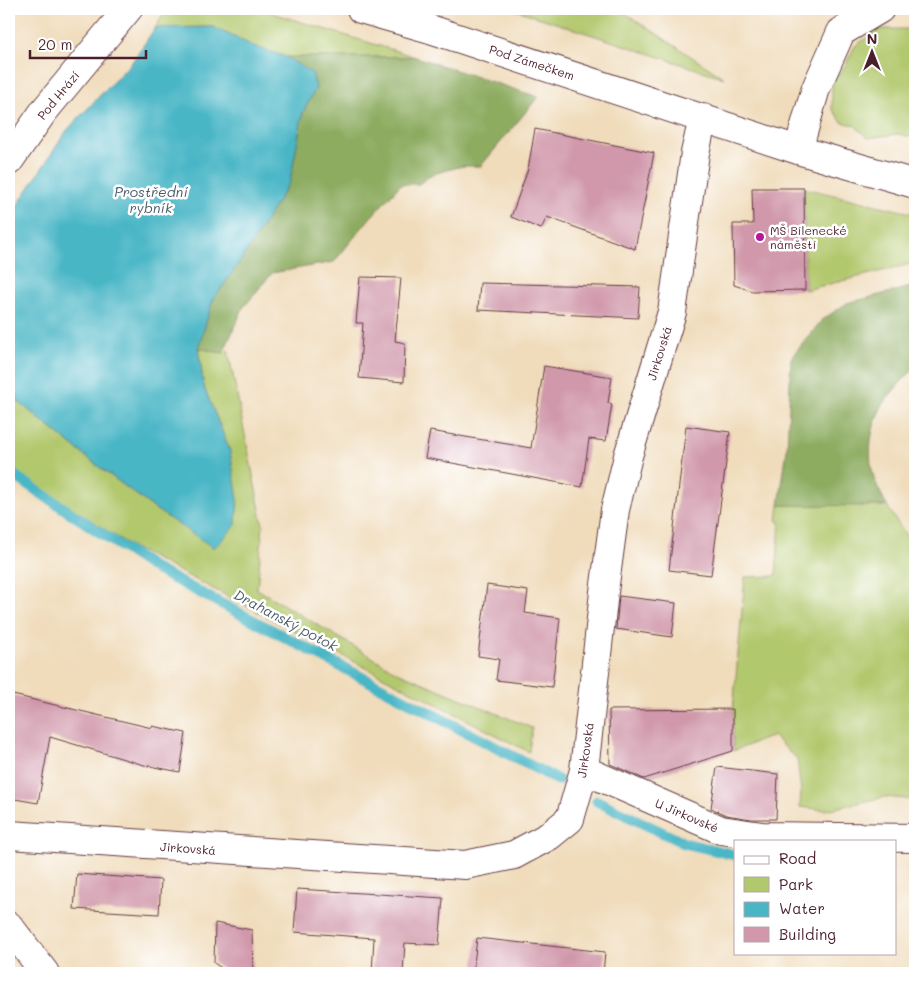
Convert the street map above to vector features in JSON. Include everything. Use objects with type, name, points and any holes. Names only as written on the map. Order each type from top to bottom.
[{"type":"street","name":"Pod Hrází","points":[[9,161],[44,111],[128,9]]},
{"type":"street","name":"Pod Zámečkem","points":[[361,9],[427,28],[798,150],[915,184]]},
{"type":"street","points":[[798,150],[816,88],[841,32],[880,9]]},
{"type":"street","name":"Jirkovská","points":[[9,836],[465,866],[514,854],[549,836],[570,819],[584,770],[615,510],[628,456],[672,312],[695,153],[703,118]]},
{"type":"street","name":"U Jirkovské","points":[[584,770],[721,830],[762,838],[915,838]]},
{"type":"street","points":[[9,926],[45,973]]},
{"type":"green space","points":[[167,9],[259,9],[416,57],[286,57],[253,46],[213,27],[155,28]]},
{"type":"green space","points":[[513,9],[619,9],[724,78]]},
{"type":"green space","points":[[879,29],[915,29],[915,138],[898,134],[868,138],[854,125],[842,122],[832,109],[832,74],[840,75],[855,46]]},
{"type":"green space","points":[[286,57],[416,57],[538,97],[481,166],[463,166],[432,174],[419,184],[401,184],[334,262],[272,273],[243,308],[223,353],[198,348],[213,300],[246,253],[290,181],[303,112],[316,88],[312,73]]},
{"type":"green space","points":[[804,188],[915,214],[915,263],[805,290]]},
{"type":"green space","points":[[915,286],[915,369],[901,382],[883,405],[874,424],[871,440],[870,455],[873,475],[887,506],[779,505],[787,449],[791,358],[822,320],[847,303]]},
{"type":"green space","points":[[198,348],[223,353],[228,350],[263,525],[257,589],[397,672],[532,728],[529,752],[134,548],[9,467],[9,392],[15,399],[94,463],[158,511],[230,451],[204,387]]},
{"type":"green space","points":[[779,505],[887,506],[908,539],[915,545],[915,800],[885,797],[826,810],[800,807],[801,791],[797,759],[773,736],[733,751],[733,709],[745,577],[776,576],[780,522],[777,521]]},
{"type":"water","name":"Prostřední rybník","points":[[213,27],[253,46],[286,57],[312,73],[316,88],[303,112],[290,181],[246,253],[213,300],[198,348],[204,387],[230,451],[238,499],[236,525],[214,548],[158,511],[94,463],[15,399],[9,392],[9,218],[67,130],[132,62],[155,28]]},
{"type":"building","points":[[535,129],[654,153],[635,249],[547,217],[541,229],[511,217],[528,169]]},
{"type":"building","name":"MŠ Bílenecké náměstí","points":[[752,188],[804,188],[805,290],[752,291],[734,285],[733,224],[753,224]]},
{"type":"building","points":[[360,277],[401,278],[395,341],[405,343],[404,382],[359,378],[363,323],[356,323]]},
{"type":"building","points":[[480,283],[640,287],[638,318],[478,310]]},
{"type":"building","points":[[544,366],[612,377],[608,403],[612,404],[606,441],[589,439],[582,487],[425,458],[430,431],[531,448]]},
{"type":"building","points":[[686,426],[730,432],[711,575],[669,570]]},
{"type":"building","points":[[487,585],[528,591],[525,613],[560,618],[552,687],[496,680],[499,659],[478,656]]},
{"type":"building","points":[[619,596],[676,603],[672,637],[616,629]]},
{"type":"building","points":[[9,694],[152,728],[152,726],[186,733],[180,772],[144,765],[50,737],[38,803],[9,798]]},
{"type":"building","points":[[733,709],[733,751],[644,779],[610,764],[609,710]]},
{"type":"building","points":[[717,767],[778,774],[776,819],[751,819],[726,815],[711,808]]},
{"type":"building","points":[[77,874],[161,880],[159,914],[74,909]]},
{"type":"building","points":[[297,889],[443,898],[439,945],[405,943],[403,973],[372,973],[374,938],[294,932]]},
{"type":"building","points":[[215,923],[252,930],[253,973],[229,973],[214,963]]},
{"type":"building","points":[[477,938],[605,952],[603,973],[473,973]]},
{"type":"waterway","name":"Drahanský potok","points":[[9,472],[155,569],[558,780]]},
{"type":"waterway","name":"Drahanský potok","points":[[597,801],[684,843],[734,855]]},
{"type":"place","name":"MŠ Bílenecké náměstí","points":[[760,237]]}]
